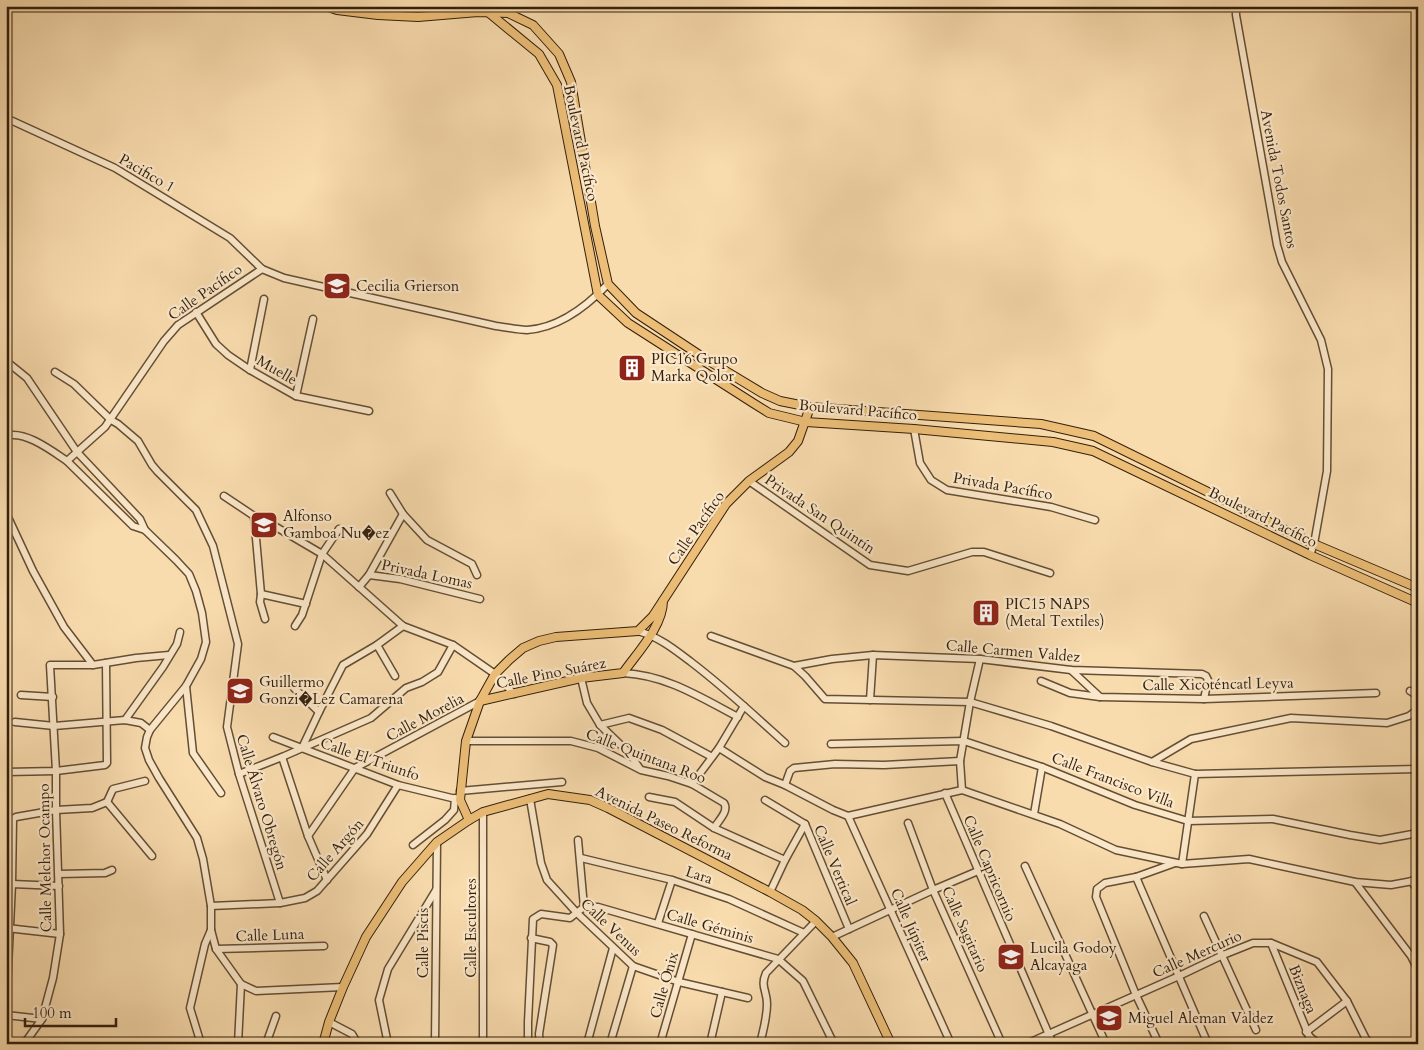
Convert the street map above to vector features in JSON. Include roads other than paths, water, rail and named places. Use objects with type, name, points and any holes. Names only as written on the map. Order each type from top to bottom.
[{"type":"main road","points":[[324,6],[337,10],[418,17],[509,9]]},
{"type":"main road","points":[[502,23],[509,9]]},
{"type":"main road","name":"Boulevard Pacífico","points":[[509,9],[533,25],[558,54],[571,82],[595,226],[608,284],[636,313],[704,358],[780,402],[810,408],[1042,424],[1094,436],[1314,544],[1418,588]]},
{"type":"main road","name":"Boulevard Pacífico","points":[[490,12],[539,54],[557,85],[598,295],[628,324],[769,413],[806,422],[914,429],[1053,442],[1093,451],[1310,555],[1418,603]]},
{"type":"main road","name":"Calle Pacífico","points":[[638,631],[653,616],[726,504],[749,481],[789,452],[798,441],[810,408]]},
{"type":"main road","name":"Calle Pacífico","points":[[623,673],[656,626],[663,610],[663,601]]},
{"type":"main road","points":[[469,820],[457,799],[460,791],[466,741],[480,701],[495,674],[523,648],[539,641],[556,637],[638,631]]},
{"type":"main road","name":"Calle Pino Suárez","points":[[480,701],[581,678],[623,673]]},
{"type":"main road","name":"Avenida Paseo Reforma","points":[[323,1044],[342,987],[366,937],[402,882],[437,842],[483,812],[548,794],[590,800],[608,808],[802,910],[832,937],[853,963],[891,1044]]},
{"type":"street","name":"Avenida Todos Santos","points":[[1236,6],[1236,15],[1277,245],[1282,262],[1321,340],[1328,369],[1327,471],[1314,544],[1310,555]]},
{"type":"street","name":"Pacifico 1","points":[[6,118],[115,168],[230,238],[262,269]]},
{"type":"street","name":"Calle Pacífico","points":[[67,461],[105,428],[164,341],[178,325],[262,269],[301,283],[519,330],[537,329],[569,316],[598,295],[608,284]]},
{"type":"street","points":[[250,370],[264,299]]},
{"type":"street","name":"Muelle","points":[[196,312],[216,344],[250,370],[296,396],[369,411]]},
{"type":"street","points":[[296,396],[313,319]]},
{"type":"street","points":[[6,361],[27,378],[77,452],[140,519],[145,530],[189,574],[196,591],[202,613],[206,642],[201,659],[186,686],[150,730],[146,737],[145,748],[159,778],[197,838],[203,859],[211,906],[211,930],[216,949],[241,984],[256,990],[342,987]]},
{"type":"street","name":"Calle Álvaro Obregón","points":[[55,372],[74,384],[111,420],[138,441],[152,465],[196,510],[213,546],[238,644],[227,727],[239,774],[280,903]]},
{"type":"street","name":"Privada Pacífico","points":[[914,429],[920,463],[931,480],[946,490],[1051,507],[1095,520]]},
{"type":"street","points":[[6,436],[12,434],[28,438],[67,461],[133,526],[145,530]]},
{"type":"street","name":"Privada San Quintín","points":[[749,481],[870,565],[908,571],[972,552],[984,552],[1050,573]]},
{"type":"street","name":"Privada Lomas","points":[[390,493],[403,514],[427,540],[472,564],[477,575]]},
{"type":"street","points":[[224,496],[254,516],[322,554],[403,626],[453,645],[495,674],[514,694]]},
{"type":"street","points":[[6,513],[33,571],[64,627],[93,665],[169,655]]},
{"type":"street","points":[[359,587],[369,575],[403,514]]},
{"type":"street","points":[[254,516],[261,594],[260,602],[265,619]]},
{"type":"street","points":[[295,626],[302,615],[322,554],[339,529]]},
{"type":"street","name":"Privada Lomas","points":[[369,575],[400,579],[480,599]]},
{"type":"street","points":[[261,594],[306,604]]},
{"type":"street","points":[[302,748],[343,665],[377,645],[403,626]]},
{"type":"street","points":[[638,631],[651,634],[669,644],[707,674],[785,743]]},
{"type":"street","points":[[125,720],[163,667],[176,644],[180,632]]},
{"type":"street","points":[[711,636],[794,666],[825,699],[970,702],[1051,726],[1152,762],[1195,774],[1418,769]]},
{"type":"street","points":[[377,645],[394,676]]},
{"type":"street","points":[[239,774],[371,718],[406,688],[422,682],[438,672],[453,645]]},
{"type":"street","points":[[870,700],[873,655]]},
{"type":"street","name":"Calle Carmen Valdez","points":[[794,666],[832,659],[873,655],[980,659],[1070,670],[1202,674],[1208,680],[1204,698]]},
{"type":"street","points":[[962,790],[960,761],[970,702],[980,659]]},
{"type":"street","points":[[6,772],[56,770],[105,765],[107,763],[106,663]]},
{"type":"street","name":"Calle Melchor Ocampo","points":[[24,1044],[42,1019],[53,978],[60,934],[56,770],[50,665],[93,665]]},
{"type":"street","points":[[1070,670],[1100,697]]},
{"type":"street","name":"Calle Pino Suárez","points":[[623,673],[641,674],[678,685],[738,717]]},
{"type":"street","points":[[581,678],[586,703],[600,725],[629,753],[641,770]]},
{"type":"street","name":"Calle Xicoténcatl Leyva","points":[[1041,681],[1070,693],[1100,697],[1204,698],[1376,693]]},
{"type":"street","points":[[186,686],[193,753],[221,793]]},
{"type":"street","points":[[294,688],[319,712]]},
{"type":"street","points":[[1410,691],[1418,696]]},
{"type":"street","points":[[21,695],[53,697]]},
{"type":"street","name":"Calle Morelia","points":[[355,768],[480,701]]},
{"type":"street","points":[[692,784],[719,748],[744,706]]},
{"type":"street","points":[[1152,762],[1191,739],[1291,718],[1387,723],[1409,716],[1418,709]]},
{"type":"street","points":[[600,725],[629,718],[662,730],[712,757]]},
{"type":"street","points":[[15,722],[54,726],[125,720],[141,723],[150,730]]},
{"type":"street","name":"Calle El Triunfo","points":[[273,738],[398,785],[457,799]]},
{"type":"street","name":"Calle Quintana Roo","points":[[466,741],[571,741],[598,748],[641,770],[692,784],[724,803],[726,810],[714,828]]},
{"type":"street","name":"Calle Francisco Villa","points":[[831,744],[964,741],[1042,767],[1135,805],[1188,821],[1273,820],[1380,840],[1418,833]]},
{"type":"street","points":[[719,748],[765,777],[786,784],[833,810],[848,816],[962,790],[1060,824],[1116,850],[1179,863],[1249,859],[1355,882],[1391,884],[1414,881],[1418,890]]},
{"type":"street","points":[[282,757],[308,836],[327,880]]},
{"type":"street","points":[[786,784],[790,771],[794,768],[835,764],[884,765],[960,761]]},
{"type":"street","points":[[1034,814],[1042,767]]},
{"type":"street","points":[[308,836],[355,768]]},
{"type":"street","points":[[1179,863],[1195,774]]},
{"type":"street","points":[[108,802],[112,789],[145,781]]},
{"type":"street","points":[[460,791],[562,782]]},
{"type":"street","name":"Calle Argón","points":[[211,906],[280,903],[305,898],[317,891],[368,834],[398,785]]},
{"type":"street","name":"Calle Capricornio","points":[[945,794],[1053,1044]]},
{"type":"street","points":[[649,797],[675,802],[714,828],[785,860]]},
{"type":"street","name":"Calle Venus","points":[[530,798],[541,863],[547,880],[632,966],[679,982],[748,998]]},
{"type":"street","points":[[413,845],[445,820],[454,810],[457,799]]},
{"type":"street","points":[[765,800],[805,824]]},
{"type":"street","points":[[6,1010],[13,819],[18,816],[56,810],[92,808],[108,802]]},
{"type":"street","points":[[108,802],[152,856]]},
{"type":"street","name":"Calle Escultores","points":[[483,812],[483,1044]]},
{"type":"street","name":"Calle Júpiter","points":[[848,816],[951,1044]]},
{"type":"street","name":"Calle Sagitario","points":[[908,823],[934,890],[1002,1044]]},
{"type":"street","name":"Calle Vertical","points":[[770,892],[805,824]]},
{"type":"street","name":"Calle Vertical","points":[[805,824],[849,929]]},
{"type":"street","points":[[528,1044],[533,919],[541,914],[570,918],[584,907],[578,840]]},
{"type":"street","name":"Calle Piscis","points":[[435,1044],[437,842]]},
{"type":"street","name":"Lara","points":[[580,858],[672,880],[729,899],[804,933]]},
{"type":"street","points":[[1159,1044],[1096,897],[1097,888],[1105,883],[1136,878],[1179,863]]},
{"type":"street","points":[[1026,866],[1106,1044]]},
{"type":"street","points":[[59,874],[105,873],[112,870]]},
{"type":"street","points":[[832,937],[978,871]]},
{"type":"street","points":[[1136,878],[1208,1044]]},
{"type":"street","points":[[658,923],[672,880]]},
{"type":"street","points":[[1355,882],[1411,956],[1418,970]]},
{"type":"street","points":[[12,884],[59,886]]},
{"type":"street","points":[[388,1044],[379,1000],[388,969],[436,890]]},
{"type":"street","name":"Calle Géminis","points":[[584,907],[598,907],[778,958],[803,981],[834,1044]]},
{"type":"street","points":[[1204,916],[1256,1030]]},
{"type":"street","points":[[760,1044],[766,1019],[767,1002],[762,981],[778,958],[816,921]]},
{"type":"street","points":[[8,928],[60,934]]},
{"type":"street","points":[[201,1044],[190,1008],[205,944],[211,930]]},
{"type":"street","name":"Calle Ónix","points":[[660,1044],[692,934]]},
{"type":"street","points":[[531,938],[550,942],[553,945],[539,1034],[540,1044]]},
{"type":"street","name":"Calle Mercurio","points":[[1026,1044],[1253,943],[1271,943],[1317,962],[1347,1001],[1366,1042]]},
{"type":"street","name":"Biznaga","points":[[1271,943],[1308,1034],[1310,1044]]},
{"type":"street","name":"Calle Luna","points":[[216,949],[324,946]]},
{"type":"street","points":[[587,1044],[613,948]]},
{"type":"street","points":[[610,1044],[632,966]]},
{"type":"street","points":[[238,1044],[241,984]]},
{"type":"street","points":[[710,1044],[722,992]]},
{"type":"street","points":[[1316,1044],[1308,1034],[1347,1001]]},
{"type":"street","points":[[6,1015],[42,1019]]},
{"type":"street","points":[[266,1044],[276,1016]]},
{"type":"street","points":[[329,1022],[352,1034],[358,1044]]},
{"type":"street","points":[[528,1022],[541,1024]]},
{"type":"street","points":[[6,1040],[8,1044]]},
{"type":"place","name":"Cecilia Grierson","points":[[337,286]]},
{"type":"place","name":"PIC16 Grupo Marka Qolor","points":[[632,368]]},
{"type":"place","name":"Alfonso Gamboa Nu�ez","points":[[264,525]]},
{"type":"place","name":"PIC15 NAPS (Metal Textiles)","points":[[986,613]]},
{"type":"place","name":"Guillermo Gonzi�Lez Camarena","points":[[240,691]]},
{"type":"place","name":"Lucila Godoy Alcayaga","points":[[1011,957]]},
{"type":"place","name":"Miguel Aleman Valdez","points":[[1109,1018]]}]
